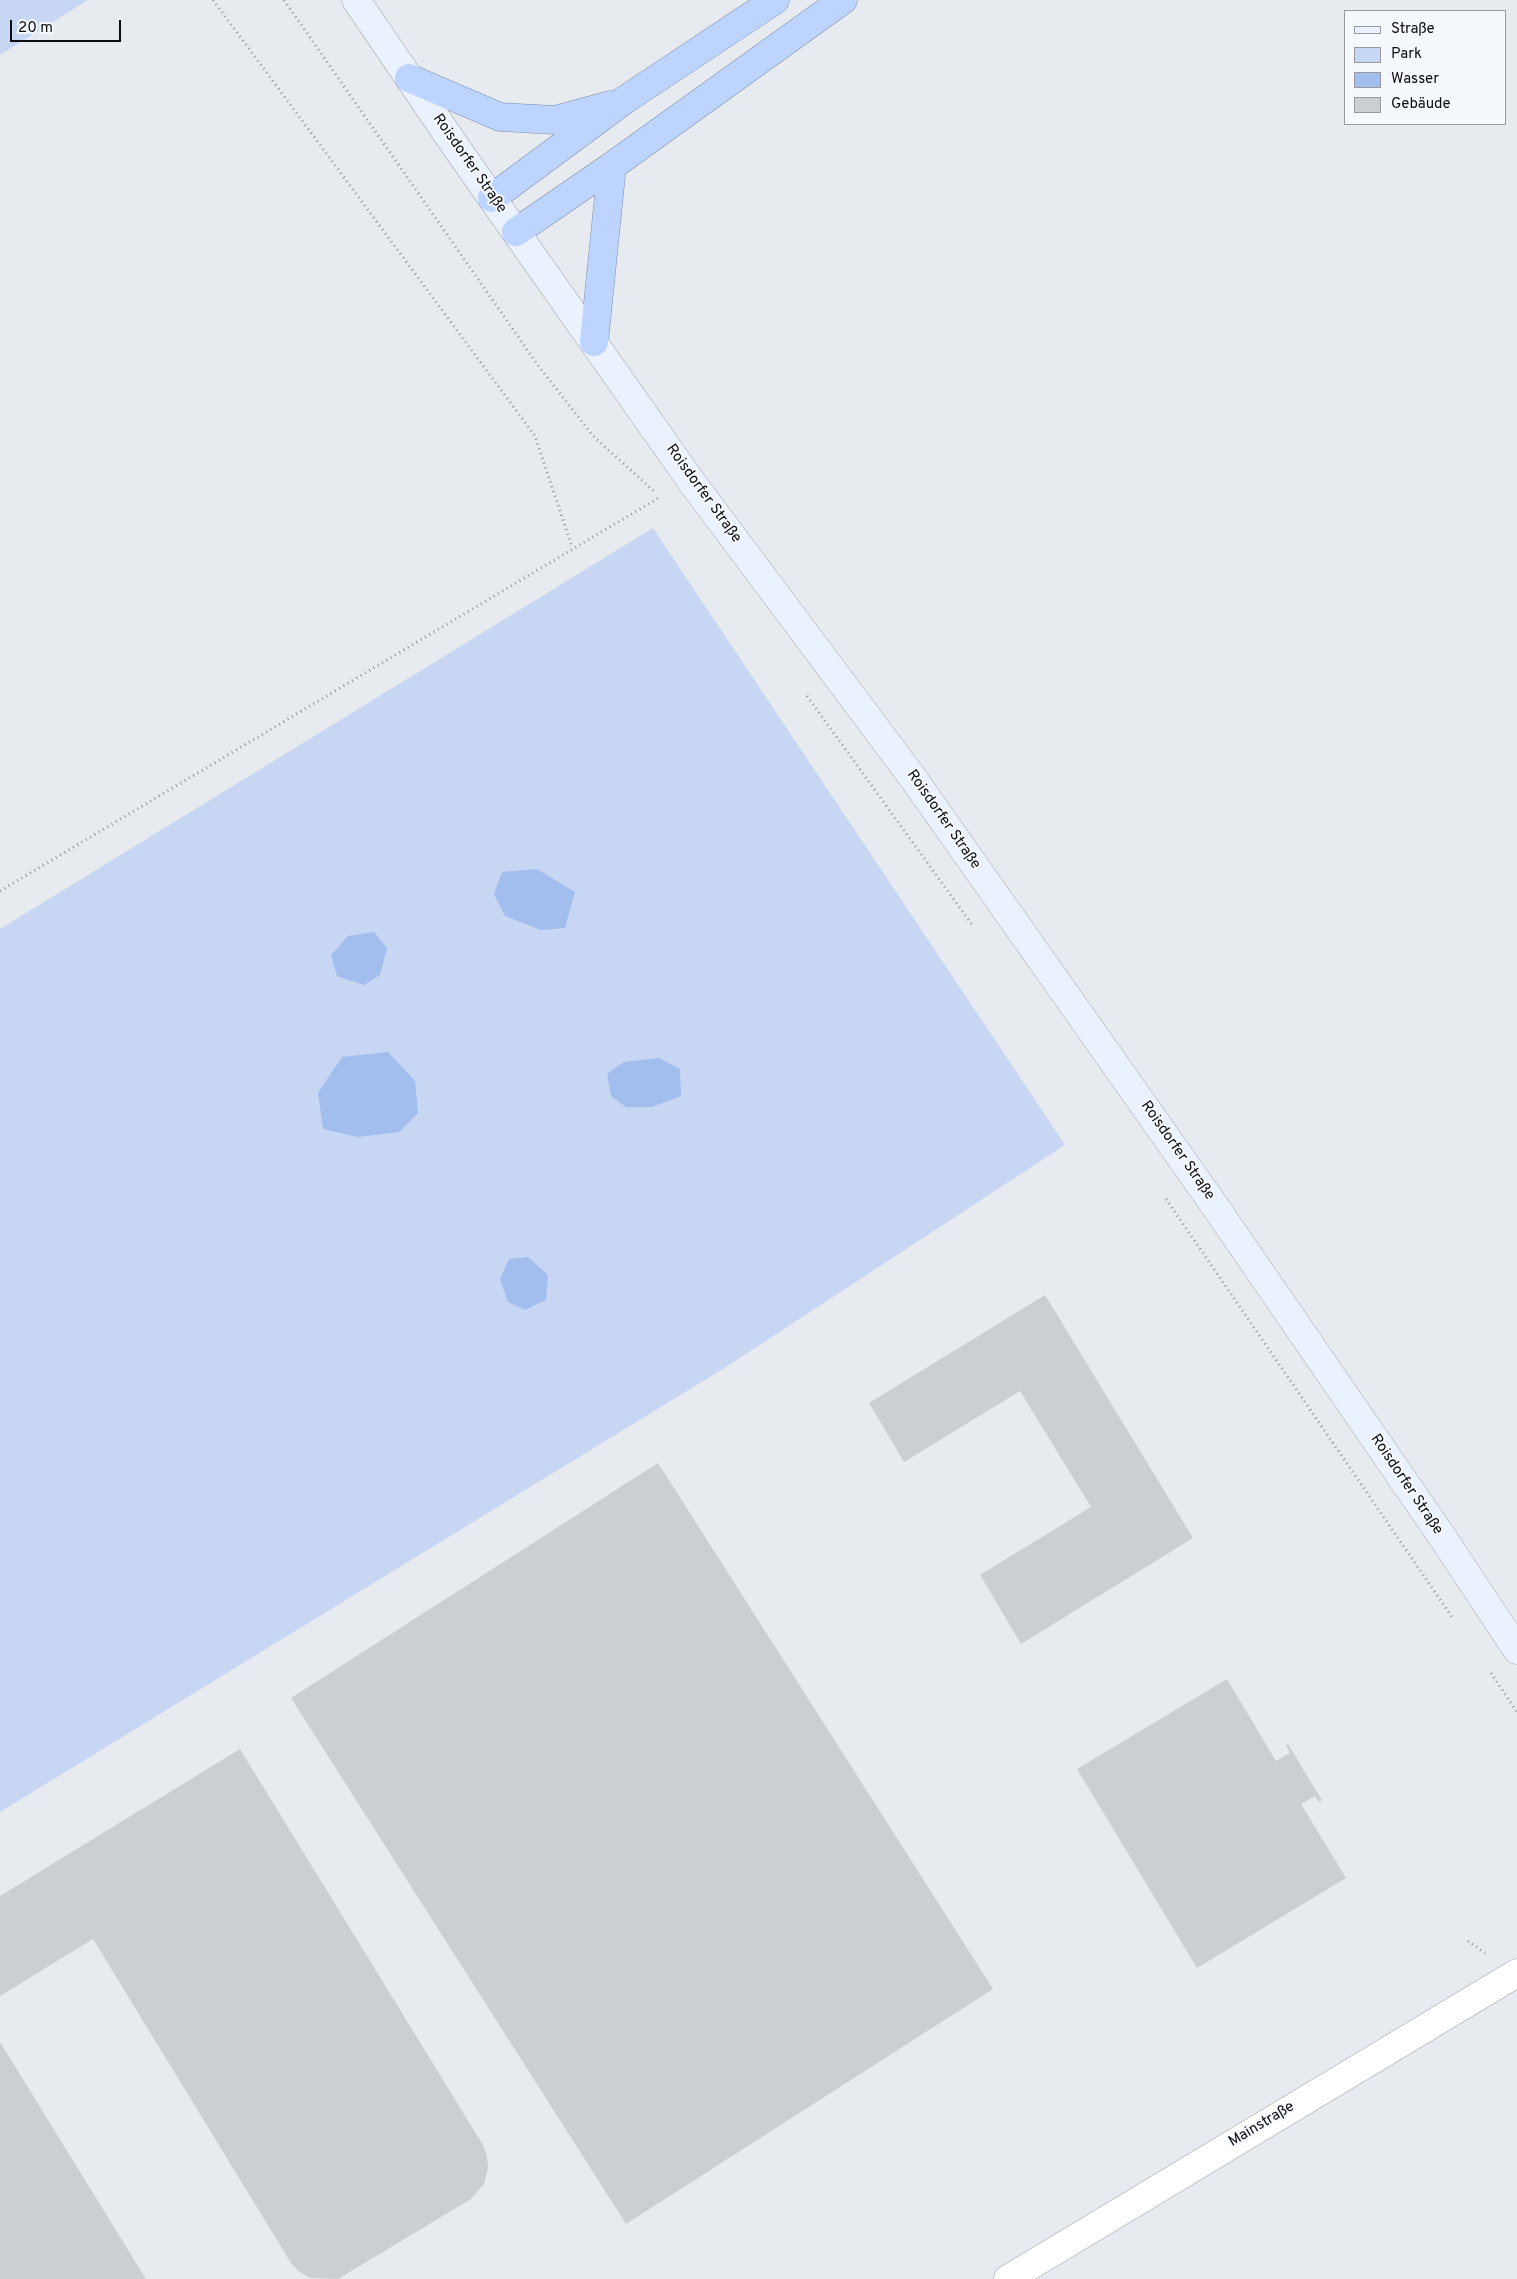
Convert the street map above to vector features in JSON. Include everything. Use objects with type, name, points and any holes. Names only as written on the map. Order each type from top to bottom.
[{"type":"highway","points":[[492,198],[623,101],[775,0]]},
{"type":"highway","points":[[516,232],[612,166],[843,0]]},
{"type":"highway","points":[[409,78],[500,117],[555,120],[623,101]]},
{"type":"highway","points":[[594,342],[612,166]]},
{"type":"main road","name":"Roisdorfer Straße","points":[[356,0],[492,198],[692,481],[913,778],[1212,1202],[1443,1538],[1517,1650]]},
{"type":"street","name":"Mainstraße","points":[[1008,2279],[1517,1973]]},
{"type":"path","points":[[213,0],[535,436],[572,548]]},
{"type":"path","points":[[284,0],[537,364],[593,436],[660,497],[666,505]]},
{"type":"path","points":[[0,891],[572,548],[660,497],[692,481]]},
{"type":"path","points":[[801,689],[975,929]]},
{"type":"path","points":[[1163,1195],[1455,1622]]},
{"type":"path","points":[[1489,1671],[1517,1712]]},
{"type":"green space","points":[[0,0],[88,0],[0,55]]},
{"type":"green space","points":[[653,528],[1065,1145],[726,1367],[0,1812],[0,929]]},
{"type":"water","points":[[537,869],[575,892],[565,928],[541,930],[505,916],[494,894],[502,872]]},
{"type":"water","points":[[374,932],[387,948],[380,975],[364,985],[337,976],[331,955],[348,936]]},
{"type":"water","points":[[388,1052],[415,1081],[418,1113],[399,1132],[358,1137],[323,1129],[318,1093],[342,1057]]},
{"type":"water","points":[[659,1058],[680,1069],[681,1096],[652,1107],[626,1107],[611,1096],[607,1074],[624,1062]]},
{"type":"water","points":[[528,1257],[548,1275],[546,1300],[525,1310],[508,1302],[500,1279],[509,1259]]},
{"type":"building","points":[[1045,1295],[1193,1538],[1021,1644],[980,1575],[1091,1507],[1020,1391],[904,1462],[869,1403]]},
{"type":"building","points":[[658,1463],[993,1989],[626,2224],[291,1698]]},
{"type":"building","points":[[1227,1679],[1276,1761],[1290,1753],[1286,1746],[1288,1744],[1322,1800],[1319,1802],[1315,1796],[1301,1804],[1346,1878],[1197,1968],[1077,1769]]},
{"type":"building","points":[[240,1749],[483,2145],[487,2157],[488,2168],[484,2184],[471,2199],[338,2279],[311,2278],[299,2272],[291,2263],[93,1939],[0,1996],[0,1896]]},
{"type":"building","points":[[0,2042],[146,2279],[0,2279]]}]
